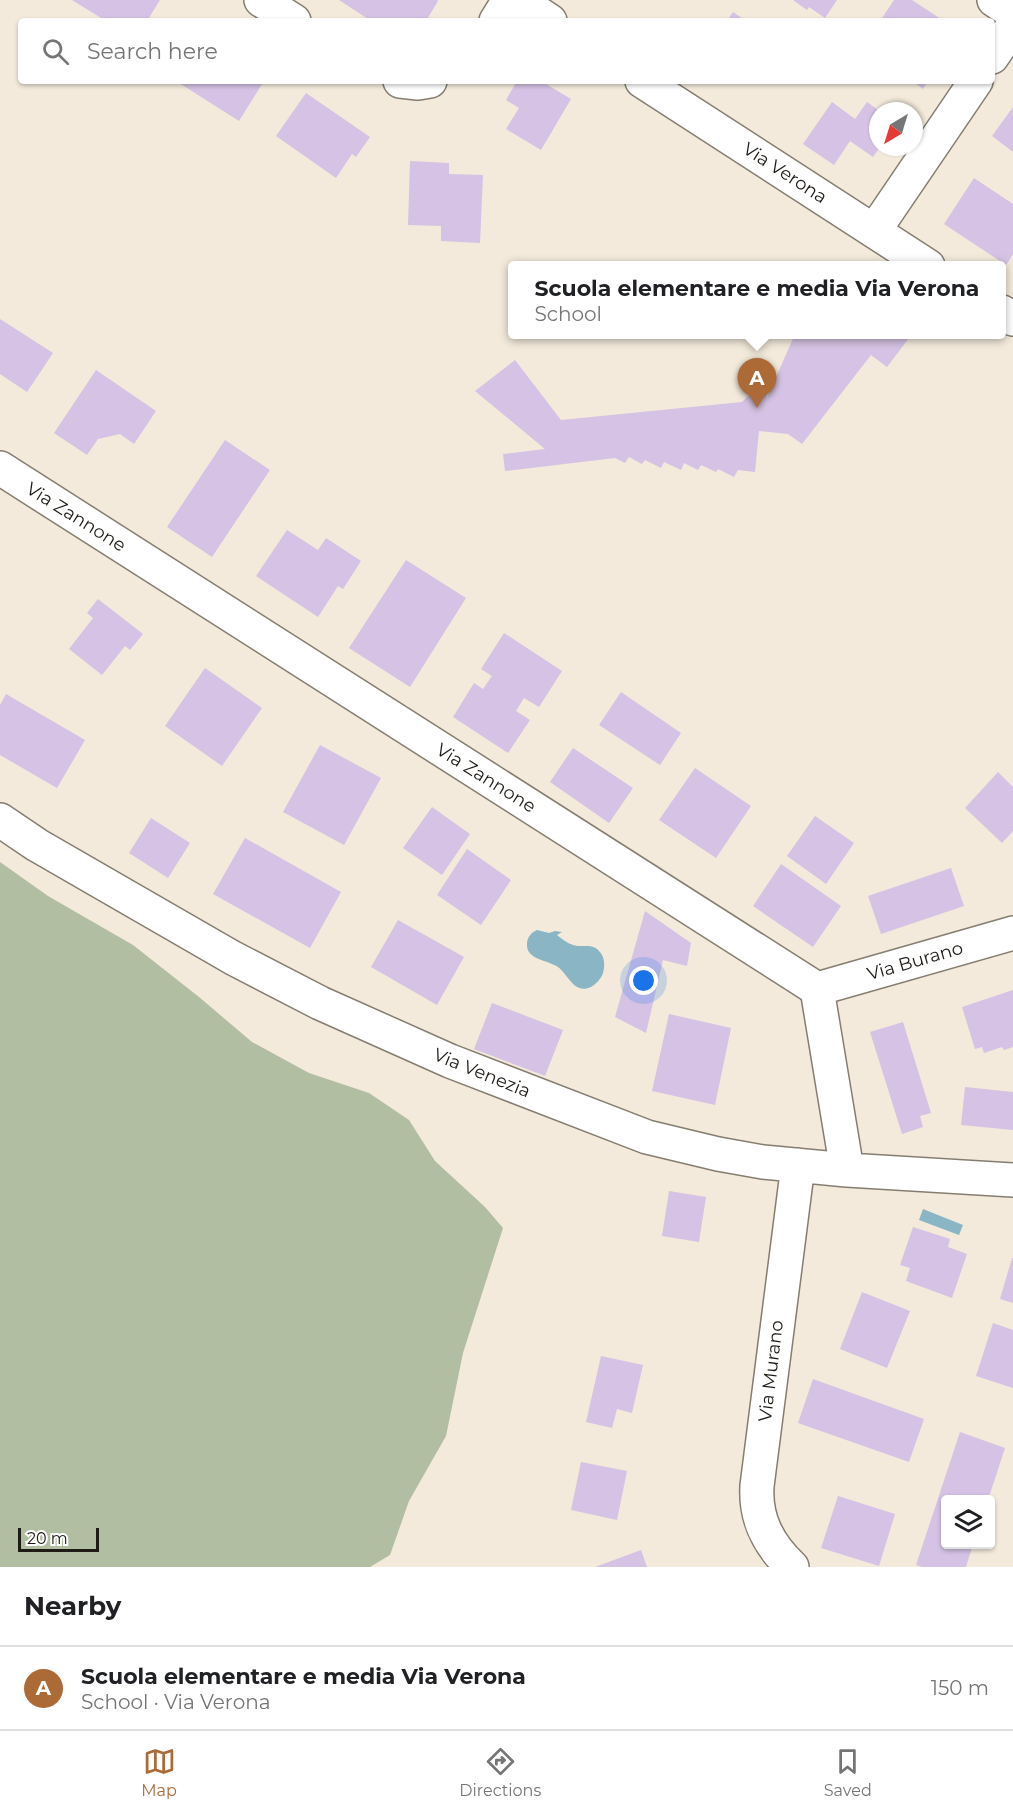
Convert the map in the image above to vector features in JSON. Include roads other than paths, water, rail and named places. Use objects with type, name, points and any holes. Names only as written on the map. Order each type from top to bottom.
[{"type":"street","points":[[261,0],[289,18]]},
{"type":"street","points":[[498,18],[509,0]]},
{"type":"street","points":[[518,0],[545,18]]},
{"type":"street","points":[[994,0],[1013,13]]},
{"type":"street","points":[[995,53],[1013,26]]},
{"type":"street","name":"Via Verona","points":[[647,84],[920,261]]},
{"type":"street","points":[[874,231],[974,84]]},
{"type":"street","name":"Via Zannone","points":[[0,468],[817,988]]},
{"type":"street","name":"Via Venezia","points":[[0,820],[233,958],[320,1003],[488,1077],[647,1137],[718,1154],[798,1165],[1013,1180]]},
{"type":"street","name":"Via Burano","points":[[817,988],[1013,933]]},
{"type":"street","points":[[817,988],[847,1170]]},
{"type":"street","name":"Via Murano","points":[[792,1567],[773,1547],[765,1533],[756,1501],[798,1165]]},
{"type":"water","points":[[537,930],[549,933],[562,932],[557,935],[569,943],[596,949],[601,953],[604,962],[600,979],[591,987],[580,988],[572,983],[558,967],[530,953],[527,941],[530,935]]},
{"type":"water","points":[[923,1209],[963,1225],[959,1235],[919,1220]]},
{"type":"place","name":"Scuola elementare e media Via Verona","points":[[757,408]]}]
